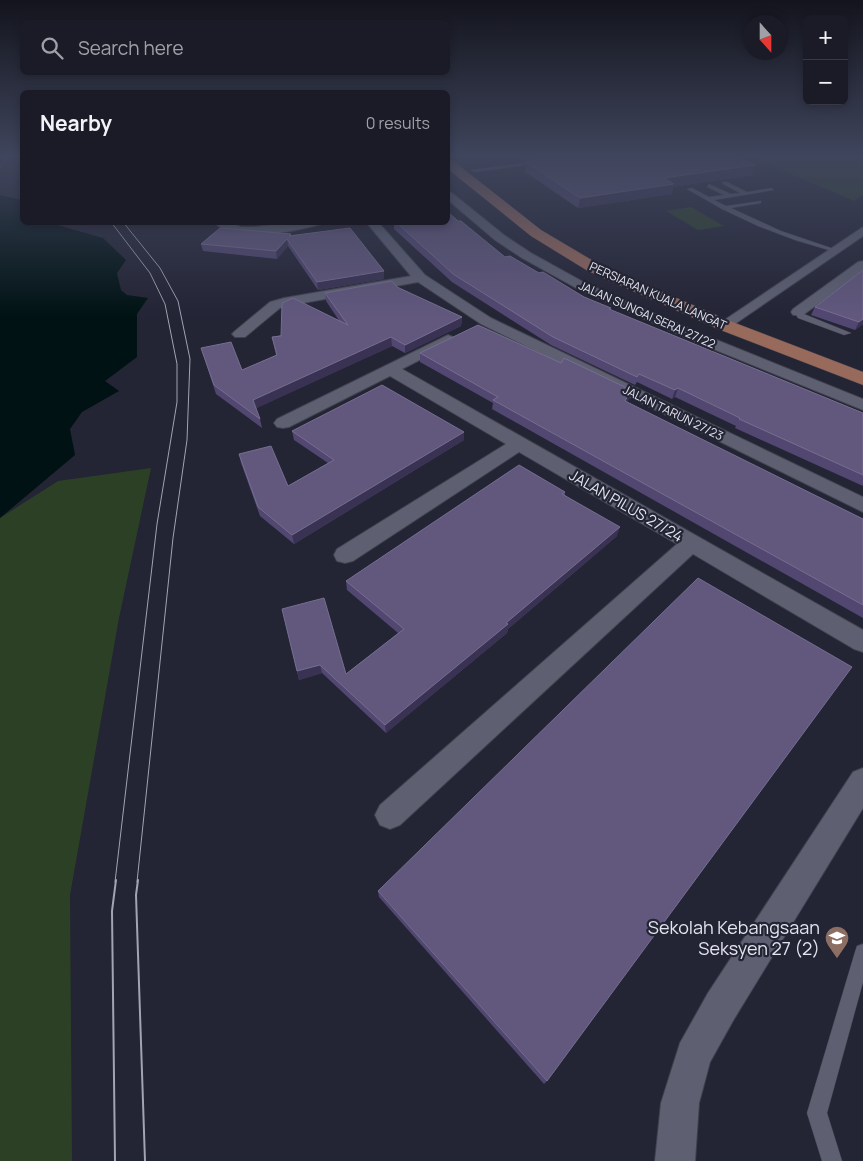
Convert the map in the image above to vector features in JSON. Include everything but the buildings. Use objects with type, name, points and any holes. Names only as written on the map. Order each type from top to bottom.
[{"type":"main road","name":"PERSIARAN KUALA LANGAT","points":[[508,210],[536,233],[561,250],[620,282],[863,362]]},
{"type":"main road","name":"PERSIARAN KUALA LANGAT","points":[[525,210],[564,237],[624,268],[732,320],[863,379]]},
{"type":"street","name":"JALAN SUNGAI SERAI 27/22","points":[[462,210],[511,247],[548,270],[606,299],[863,405]]},
{"type":"street","points":[[224,225],[243,231],[293,225]]},
{"type":"street","name":"JALAN TARUN 27/23","points":[[374,225],[420,278],[486,321],[863,505]]},
{"type":"street","points":[[732,320],[863,231]]},
{"type":"street","points":[[798,312],[863,265]]},
{"type":"street","points":[[240,334],[275,305],[284,302],[420,278]]},
{"type":"street","points":[[283,423],[486,321]]},
{"type":"street","name":"JALAN PILUS 27/24","points":[[390,370],[863,642]]},
{"type":"street","points":[[345,555],[519,444]]},
{"type":"street","points":[[390,815],[692,543]]},
{"type":"street","points":[[675,1161],[680,1102],[693,1056],[721,1006],[863,782]]},
{"type":"lane","points":[[729,210],[809,244],[834,250]]},
{"type":"lane","points":[[798,312],[801,316],[847,333]]},
{"type":"lane","points":[[832,1161],[817,1113],[863,952]]},
{"type":"green space","points":[[697,210],[724,226],[698,230],[666,211]]},
{"type":"green space","points":[[151,468],[119,618],[70,895],[72,1161],[0,1161],[0,518],[58,481]]},
{"type":"shaded area","points":[[0,210],[20,210],[20,225],[57,225],[103,238],[126,260],[117,273],[121,290],[127,295],[148,298],[137,314],[137,357],[105,381],[119,391],[82,412],[70,429],[75,455],[0,518]]},
{"type":"tram line","points":[[113,225],[150,273],[165,304],[177,364],[177,402],[157,524],[115,882]]},
{"type":"tram line","points":[[125,225],[160,268],[178,301],[190,359],[187,440],[173,538],[137,882]]},
{"type":"tram line","points":[[115,1161],[112,911],[116,880]]},
{"type":"tram line","points":[[138,880],[136,895],[145,1161]]},
{"type":"place","name":"Sekolah Kebangsaan Seksyen 27 (2)","points":[[837,959]]}]
